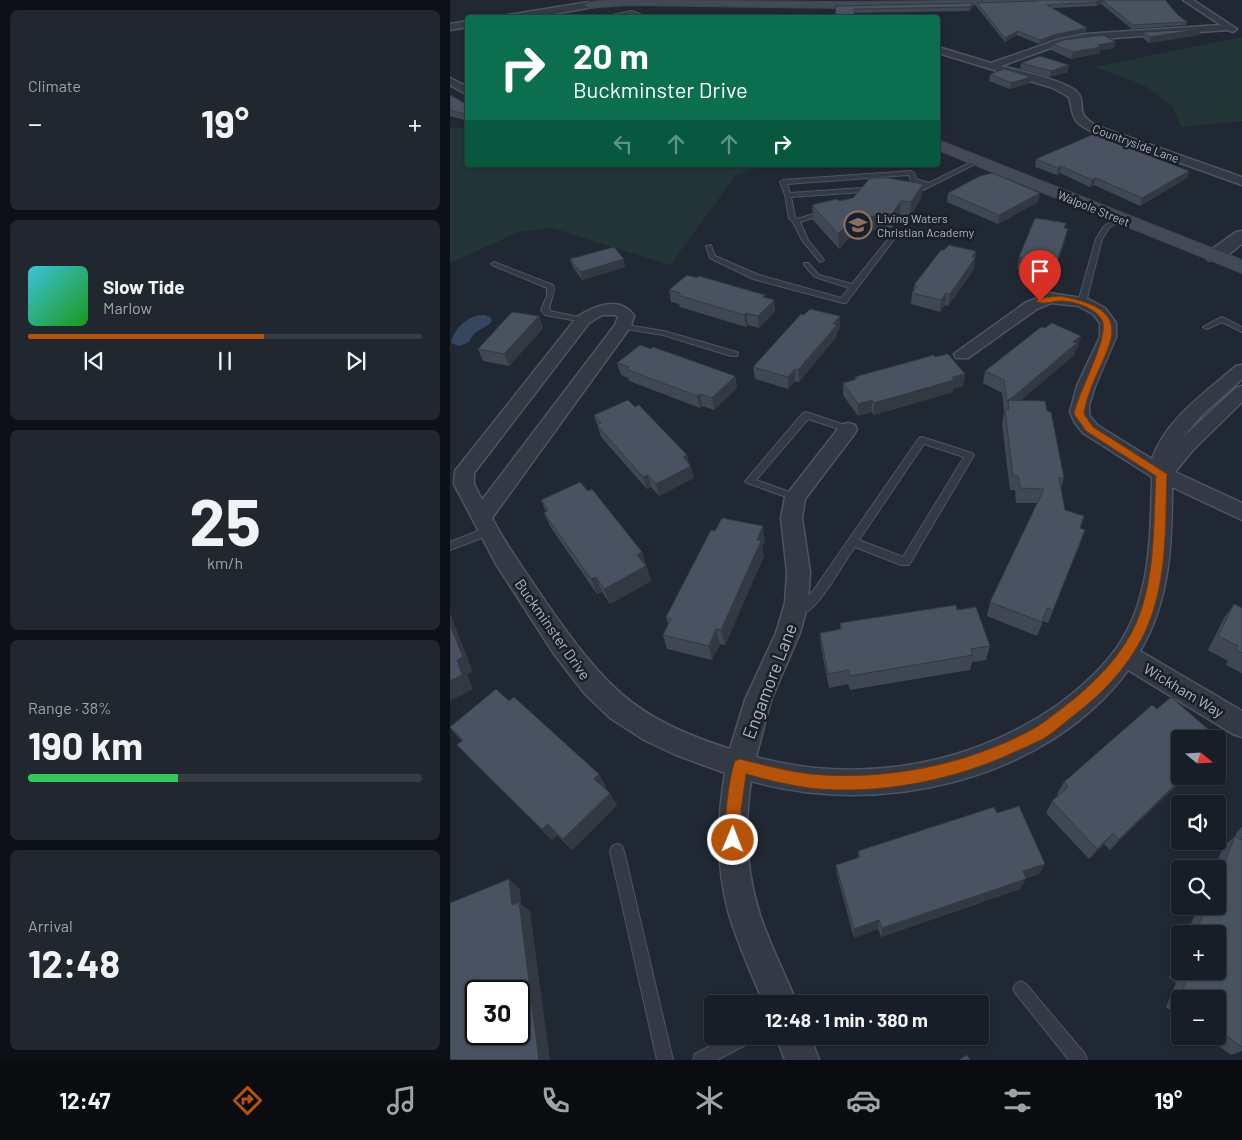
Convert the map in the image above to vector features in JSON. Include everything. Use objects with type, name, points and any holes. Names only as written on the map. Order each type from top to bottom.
[{"type":"main road","points":[[584,2],[842,5],[1036,0]]},
{"type":"main road","points":[[584,2],[616,15]]},
{"type":"main road","name":"Walpole Street","points":[[942,147],[1242,267]]},
{"type":"street","points":[[992,66],[1060,42],[1085,38],[1233,29],[1187,0]]},
{"type":"street","points":[[524,15],[584,2]]},
{"type":"street","points":[[450,27],[465,24]]},
{"type":"street","name":"Countryside Lane","points":[[940,51],[1057,86],[1075,95],[1077,100],[1077,116],[1082,122],[1093,128],[1242,181]]},
{"type":"street","points":[[450,81],[465,90]]},
{"type":"street","points":[[1214,256],[1242,236]]},
{"type":"street","points":[[962,354],[1040,301],[1060,298],[1082,302],[1099,311],[1105,317],[1108,337],[1081,401],[1079,414],[1090,429],[1162,474],[1242,512]]},
{"type":"street","name":"Buckminster Drive","points":[[623,326],[625,320],[624,313],[613,309],[599,310],[583,320],[465,471],[464,484],[499,551],[574,663],[610,701],[632,719],[682,745],[740,766],[779,776],[810,781],[842,782],[899,779],[961,766],[991,756],[1040,733],[1089,696],[1109,676],[1137,635],[1152,589],[1159,537],[1162,458],[1165,447],[1170,438],[1242,370]]},
{"type":"street","points":[[485,524],[623,326]]},
{"type":"street","points":[[1162,474],[1186,445],[1242,392]]},
{"type":"street","points":[[795,497],[848,429]]},
{"type":"street","name":"Engamore Lane","points":[[777,995],[745,916],[737,884],[732,825],[740,766],[748,732],[759,697],[786,640],[795,611],[799,583],[791,512],[795,497]]},
{"type":"street","name":"Wickham Way","points":[[1125,655],[1242,725]]},
{"type":"street","points":[[796,1045],[802,1060]]},
{"type":"lane","points":[[622,15],[632,12],[640,15]]},
{"type":"lane","points":[[918,190],[978,161]]},
{"type":"lane","points":[[821,260],[805,240],[796,221],[792,218],[788,195],[783,182],[910,173],[913,180],[929,185]]},
{"type":"lane","points":[[788,195],[865,189],[850,198]]},
{"type":"lane","points":[[796,221],[831,210]]},
{"type":"lane","points":[[1082,302],[1099,239],[1106,227],[1120,218]]},
{"type":"lane","points":[[709,246],[712,257],[756,277],[843,301],[892,238]]},
{"type":"lane","points":[[494,264],[550,288],[551,294],[545,310],[548,313],[583,320]]},
{"type":"lane","points":[[806,264],[818,276],[854,287]]},
{"type":"lane","points":[[1207,327],[1222,319],[1242,330]]},
{"type":"lane","points":[[623,326],[664,333],[734,354]]},
{"type":"lane","points":[[795,497],[750,480],[806,414],[848,429]]},
{"type":"lane","points":[[795,611],[804,608],[817,594],[922,440],[969,455],[905,562],[853,542]]},
{"type":"lane","points":[[450,546],[485,524]]},
{"type":"lane","points":[[617,851],[665,1060]]},
{"type":"lane","points":[[1021,989],[1079,1060]]},
{"type":"lane","points":[[701,1060],[728,1045]]},
{"type":"shaded area","points":[[1242,37],[1242,121],[1181,127],[1173,107],[1142,84],[1094,67]]},
{"type":"shaded area","points":[[450,127],[465,129],[465,167],[806,167],[755,169],[737,174],[670,265],[552,228],[519,232],[450,263]]},
{"type":"water","points":[[484,315],[490,317],[492,321],[477,331],[469,342],[459,346],[451,343],[455,332],[463,323],[473,317]]},
{"type":"building","points":[[1039,0],[1102,0],[1097,2],[1047,5],[1087,28],[1057,34],[1040,40],[1018,31],[1005,38],[977,3]]},
{"type":"building","points":[[1102,0],[1165,0],[1187,22],[1133,25]]},
{"type":"building","points":[[974,3],[969,7],[854,9],[855,15],[836,15],[835,6]]},
{"type":"building","points":[[1201,29],[1150,37],[1144,32]]},
{"type":"building","points":[[1103,35],[1116,42],[1073,52],[1052,44],[1064,40]]},
{"type":"building","points":[[1040,56],[1069,65],[1051,71],[1021,63]]},
{"type":"building","points":[[1005,69],[1031,77],[1011,83],[990,74]]},
{"type":"building","points":[[450,95],[465,103],[465,114],[450,110]]},
{"type":"building","points":[[1094,134],[1189,171],[1142,198],[1096,178],[1092,180],[1061,166],[1058,168],[1036,159]]},
{"type":"building","points":[[992,173],[1040,193],[999,215],[948,193],[980,176]]},
{"type":"building","points":[[870,178],[888,178],[923,184],[911,202],[901,201],[892,214],[886,213],[866,218],[859,227],[852,220],[838,234],[812,205],[837,199],[839,201],[853,198]]},
{"type":"building","points":[[1035,218],[1066,223],[1064,228],[1068,229],[1056,264],[1052,263],[1050,269],[1020,264],[1022,258],[1019,257]]},
{"type":"building","points":[[949,245],[976,251],[972,257],[975,258],[950,294],[946,293],[941,300],[912,293],[917,286],[914,285],[941,250],[944,250]]},
{"type":"building","points":[[614,247],[624,259],[580,272],[570,259]]},
{"type":"building","points":[[687,275],[697,278],[699,276],[765,295],[763,297],[774,300],[758,316],[746,313],[744,315],[678,295],[680,293],[669,290]]},
{"type":"building","points":[[810,309],[840,316],[833,324],[837,325],[798,370],[795,369],[788,377],[753,367],[801,314],[804,315]]},
{"type":"building","points":[[512,312],[539,316],[504,354],[478,349]]},
{"type":"building","points":[[1052,323],[1081,336],[1073,342],[1077,343],[1007,402],[1004,380],[985,371],[1041,327],[1045,328]]},
{"type":"building","points":[[640,345],[651,349],[653,347],[735,376],[712,398],[700,394],[697,396],[626,369],[629,367],[617,363]]},
{"type":"building","points":[[948,354],[965,374],[952,377],[954,380],[874,403],[872,400],[858,404],[843,383],[857,379],[855,377],[934,355],[935,357]]},
{"type":"building","points":[[628,400],[635,407],[639,405],[687,455],[683,457],[691,466],[656,484],[648,475],[643,477],[597,425],[601,423],[594,415]]},
{"type":"building","points":[[1008,400],[1045,401],[1047,411],[1051,412],[1064,478],[1059,478],[1065,510],[1084,516],[1080,528],[1085,530],[1053,610],[1047,608],[1042,622],[990,602],[1044,489],[1020,488],[1018,476],[1013,476],[1005,410],[1009,410]]},
{"type":"building","points":[[580,482],[588,491],[592,489],[642,552],[637,555],[646,566],[604,589],[596,577],[591,579],[544,513],[548,510],[541,500]]},
{"type":"building","points":[[722,518],[763,526],[757,540],[761,541],[721,630],[716,629],[709,646],[663,635],[671,619],[666,617],[711,530],[715,531]]},
{"type":"building","points":[[1234,604],[1242,608],[1242,653],[1236,650],[1238,646],[1218,636]]},
{"type":"building","points":[[956,605],[957,610],[976,607],[990,646],[971,649],[973,655],[850,676],[849,670],[828,674],[820,633],[842,629],[840,623]]},
{"type":"building","points":[[450,625],[463,657],[457,660],[462,675],[450,681]]},
{"type":"building","points":[[496,689],[509,701],[514,697],[599,774],[594,779],[610,793],[563,839],[548,824],[542,829],[457,745],[463,740],[450,727]]},
{"type":"building","points":[[1171,697],[1209,730],[1171,730],[1171,785],[1175,785],[1119,839],[1113,833],[1097,849],[1052,801],[1068,787],[1064,782],[1152,705],[1157,709]]},
{"type":"building","points":[[1019,806],[1045,864],[1023,871],[1026,879],[882,928],[879,920],[854,929],[836,865],[860,857],[858,851],[994,807],[997,813]]},
{"type":"building","points":[[1235,836],[1242,839],[1242,1047],[1226,1036],[1226,990],[1182,990],[1186,980],[1226,980],[1226,925],[1199,925],[1202,915],[1226,915],[1226,860]]},
{"type":"building","points":[[509,879],[512,905],[519,902],[529,980],[465,980],[465,1045],[530,1045],[530,989],[539,1060],[450,1060],[450,903]]},
{"type":"building","points":[[967,1055],[970,1060],[959,1060]]},
{"type":"place","name":"Living Waters Christian Academy","points":[[858,225]]},
{"type":"route","points":[[733,840],[732,825],[740,766],[779,776],[810,781],[842,782],[899,779],[961,766],[1017,745],[1040,733],[1066,715],[1109,676],[1137,635],[1146,612],[1157,564],[1162,474],[1090,429],[1083,422],[1079,414],[1081,401],[1108,337],[1108,323],[1105,317],[1099,311],[1082,302],[1060,298],[1049,298],[1040,301]]}]
